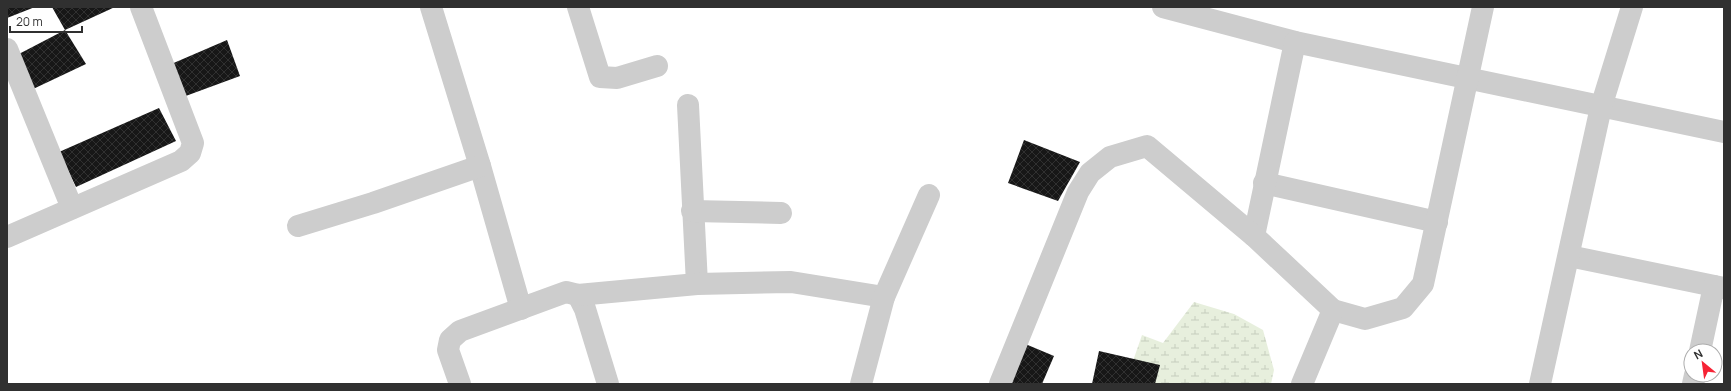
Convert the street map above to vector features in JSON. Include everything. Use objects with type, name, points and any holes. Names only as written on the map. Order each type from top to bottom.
[{"type":"street","points":[[7,237],[181,161],[190,153],[193,143],[141,7]]},
{"type":"street","points":[[431,7],[480,166],[521,309]]},
{"type":"street","points":[[578,7],[600,77],[617,78],[657,66]]},
{"type":"street","points":[[1163,7],[1295,42],[1724,132]]},
{"type":"street","points":[[1000,384],[1078,192],[1090,173],[1110,157],[1147,146],[1254,236],[1333,310],[1365,319],[1403,308],[1424,284],[1483,7]]},
{"type":"street","points":[[1540,384],[1602,107],[1632,7]]},
{"type":"street","points":[[1254,236],[1295,42]]},
{"type":"street","points":[[7,50],[12,74],[72,208]]},
{"type":"street","points":[[688,105],[692,211],[697,284]]},
{"type":"street","points":[[298,226],[373,203],[480,166]]},
{"type":"street","points":[[1264,183],[1437,222]]},
{"type":"street","points":[[862,384],[884,297],[929,195]]},
{"type":"street","points":[[692,211],[781,212]]},
{"type":"street","points":[[1569,256],[1719,287],[1702,343]]},
{"type":"street","points":[[460,384],[448,350],[450,340],[460,331],[566,292],[578,295],[697,284],[791,282],[884,297]]},
{"type":"street","points":[[578,295],[585,309],[608,384]]},
{"type":"street","points":[[1302,384],[1333,310]]},
{"type":"green space","points":[[1194,302],[1234,314],[1263,330],[1274,370],[1271,384],[1125,384],[1142,335],[1163,343]]},
{"type":"building","points":[[7,7],[35,7],[7,18]]},
{"type":"building","points":[[52,7],[115,7],[65,30]]},
{"type":"building","points":[[65,30],[86,64],[31,90],[17,55]]},
{"type":"building","points":[[227,40],[240,76],[183,97],[169,65]]},
{"type":"building","points":[[159,108],[176,141],[76,187],[59,152]]},
{"type":"building","points":[[1024,140],[1080,162],[1058,201],[1008,183]]},
{"type":"building","points":[[1023,343],[1054,356],[1042,384],[1010,384]]},
{"type":"building","points":[[1099,351],[1160,365],[1155,384],[1092,384]]}]
